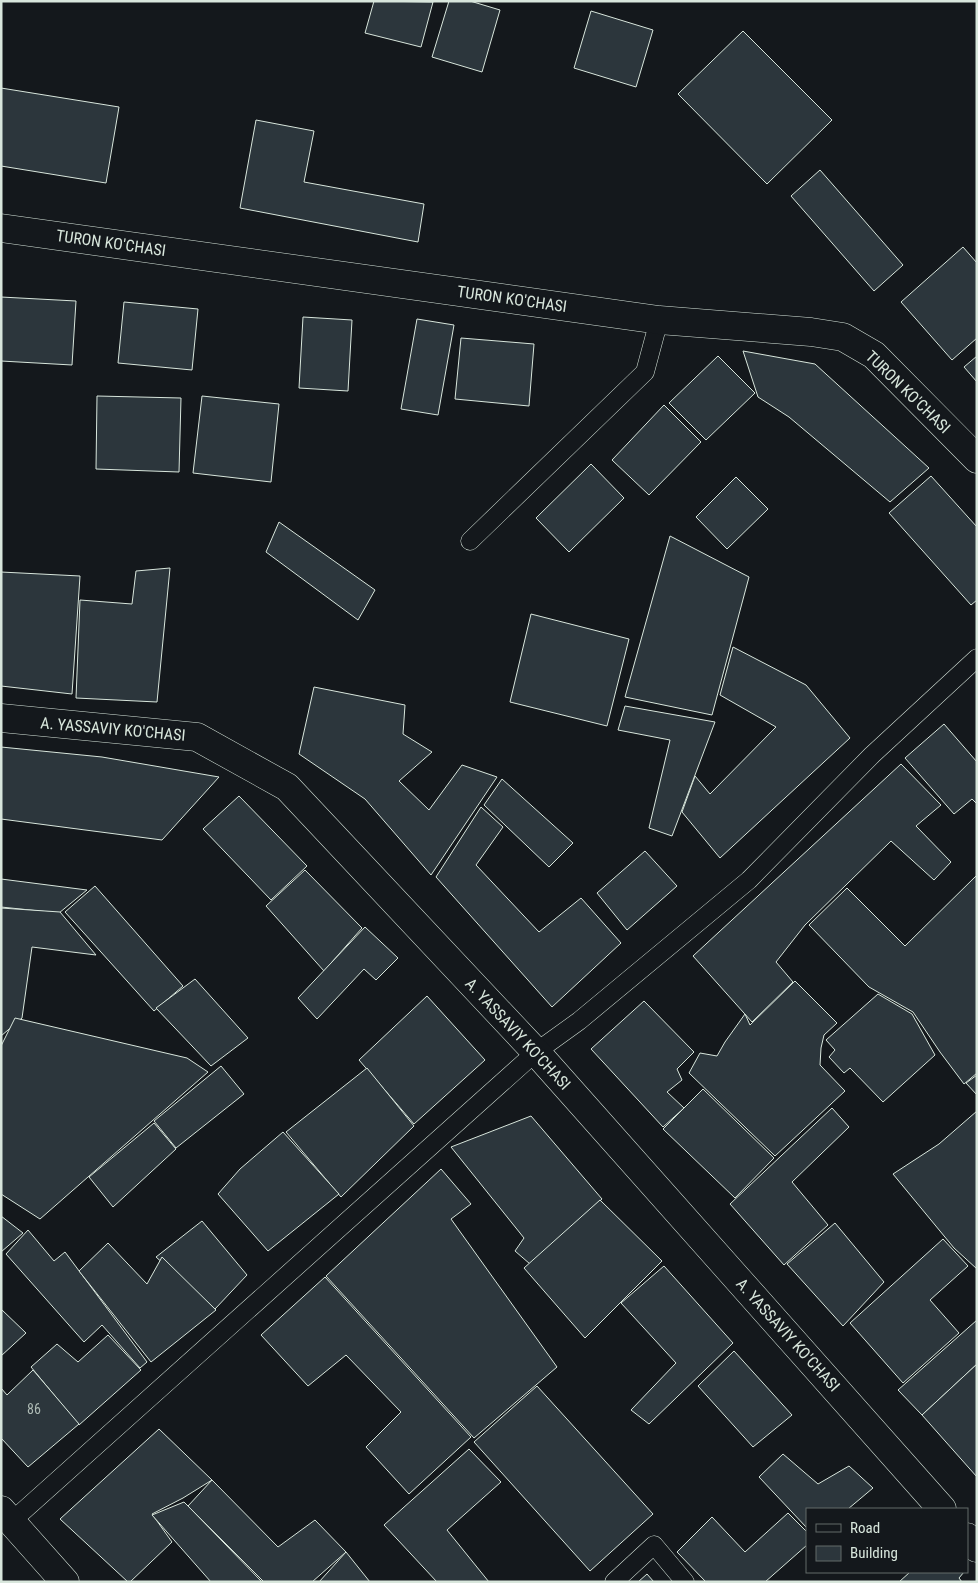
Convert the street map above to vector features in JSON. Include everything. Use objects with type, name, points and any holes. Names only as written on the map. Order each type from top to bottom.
[{"type":"street","name":"TURON KO'CHASI","points":[[1,228],[659,320],[811,332],[844,337],[874,355],[977,459]]},
{"type":"street","name":"A. YASSAVIY KO'CHASI","points":[[1,718],[197,737],[287,787],[536,1052],[941,1508]]},
{"type":"street","points":[[7,1515],[65,1582]]},
{"type":"street","points":[[968,1538],[977,1548]]},
{"type":"lane","points":[[470,541],[645,372],[659,320]]},
{"type":"lane","points":[[7,1515],[536,1052],[579,1021],[750,880],[872,755],[977,658]]},
{"type":"lane","points":[[614,1582],[654,1545],[685,1582]]},
{"type":"building","points":[[374,1],[433,2],[421,47],[365,33]]},
{"type":"building","points":[[449,1],[470,1],[500,10],[482,72],[432,57]]},
{"type":"building","points":[[591,11],[653,30],[636,87],[574,68]]},
{"type":"building","points":[[743,31],[832,120],[767,184],[678,94]]},
{"type":"building","points":[[1,88],[119,107],[106,183],[1,166]]},
{"type":"building","points":[[256,120],[314,131],[304,182],[424,204],[418,242],[240,208]]},
{"type":"building","points":[[820,170],[903,265],[874,291],[791,196]]},
{"type":"building","points":[[963,247],[977,263],[977,338],[952,360],[901,302]]},
{"type":"building","points":[[1,297],[76,301],[72,365],[1,361]]},
{"type":"building","points":[[124,302],[198,309],[192,370],[118,363]]},
{"type":"building","points":[[303,317],[352,320],[348,391],[299,388]]},
{"type":"building","points":[[417,319],[454,325],[438,415],[401,409]]},
{"type":"building","points":[[461,338],[534,344],[529,406],[455,399]]},
{"type":"building","points":[[743,351],[815,364],[929,468],[890,502],[789,417],[758,397]]},
{"type":"building","points":[[718,356],[755,393],[706,440],[669,403]]},
{"type":"building","points":[[977,356],[977,382],[964,367]]},
{"type":"building","points":[[97,396],[181,398],[179,472],[96,469]]},
{"type":"building","points":[[202,396],[279,404],[271,482],[193,473]]},
{"type":"building","points":[[664,405],[701,442],[649,495],[612,460]]},
{"type":"building","points":[[591,464],[624,498],[569,552],[536,518]]},
{"type":"building","points":[[931,476],[977,527],[977,600],[971,605],[889,513]]},
{"type":"building","points":[[736,477],[768,509],[727,549],[696,517]]},
{"type":"building","points":[[279,522],[375,590],[358,620],[266,552]]},
{"type":"building","points":[[670,536],[749,577],[712,715],[625,697]]},
{"type":"building","points":[[170,568],[157,702],[76,698],[80,600],[132,604],[136,571]]},
{"type":"building","points":[[1,572],[80,576],[72,694],[1,686]]},
{"type":"building","points":[[531,614],[629,639],[607,726],[510,702]]},
{"type":"building","points":[[733,647],[806,685],[850,738],[720,858],[682,812],[695,776],[710,794],[776,727],[720,695]]},
{"type":"building","points":[[314,687],[405,705],[403,734],[432,752],[399,781],[429,810],[462,765],[497,777],[431,875],[365,799],[299,754]]},
{"type":"building","points":[[625,706],[715,722],[672,836],[649,828],[670,740],[618,730]]},
{"type":"building","points":[[944,724],[977,762],[977,804],[972,799],[954,814],[905,758]]},
{"type":"building","points":[[1,747],[102,757],[219,777],[162,840],[1,819]]},
{"type":"building","points":[[901,764],[941,805],[916,826],[951,862],[934,880],[891,841],[805,925],[776,962],[793,982],[752,1022],[693,956]]},
{"type":"building","points":[[502,779],[573,843],[549,867],[484,805]]},
{"type":"building","points":[[239,796],[307,866],[271,900],[203,829]]},
{"type":"building","points":[[481,807],[503,827],[476,865],[539,932],[581,898],[621,943],[552,1007],[436,877]]},
{"type":"building","points":[[645,851],[677,886],[627,930],[597,893]]},
{"type":"building","points":[[305,870],[362,928],[324,971],[266,906]]},
{"type":"building","points":[[977,875],[977,1073],[964,1084],[913,1012],[869,987],[809,925],[847,888],[905,946]]},
{"type":"building","points":[[1,879],[87,890],[59,913],[1,907]]},
{"type":"building","points":[[95,886],[183,986],[154,1011],[65,912]]},
{"type":"building","points":[[1,908],[60,912],[96,955],[32,947],[22,1018],[1,1036]]},
{"type":"building","points":[[365,927],[398,958],[376,980],[364,969],[317,1019],[298,998]]},
{"type":"building","points":[[195,979],[248,1038],[211,1066],[156,1008]]},
{"type":"building","points":[[795,981],[837,1023],[824,1035],[820,1065],[845,1091],[775,1156],[689,1073],[700,1053],[717,1056],[745,1014],[750,1025]]},
{"type":"building","points":[[878,994],[912,1014],[935,1055],[883,1102],[850,1068],[844,1073],[829,1057],[835,1050],[826,1040]]},
{"type":"building","points":[[427,996],[485,1060],[414,1124],[359,1060]]},
{"type":"building","points":[[644,1001],[694,1052],[677,1069],[682,1080],[667,1092],[684,1108],[663,1127],[591,1049]]},
{"type":"building","points":[[15,1018],[187,1058],[208,1072],[40,1219],[1,1194],[1,1046]]},
{"type":"building","points":[[221,1066],[244,1094],[176,1148],[154,1121]]},
{"type":"building","points":[[367,1068],[414,1126],[341,1197],[286,1132]]},
{"type":"building","points":[[977,1075],[977,1095],[966,1083]]},
{"type":"building","points":[[703,1089],[774,1158],[735,1198],[663,1129]]},
{"type":"building","points":[[832,1108],[849,1127],[792,1182],[828,1225],[784,1265],[730,1204]]},
{"type":"building","points":[[977,1111],[977,1269],[954,1248],[893,1174],[939,1144]]},
{"type":"building","points":[[531,1116],[602,1199],[530,1264],[515,1251],[524,1238],[451,1147]]},
{"type":"building","points":[[154,1123],[176,1149],[113,1207],[89,1177]]},
{"type":"building","points":[[283,1132],[339,1194],[268,1251],[218,1194],[240,1169]]},
{"type":"building","points":[[441,1169],[471,1204],[451,1219],[557,1367],[474,1438],[326,1276]]},
{"type":"building","points":[[600,1200],[662,1261],[585,1338],[524,1268]]},
{"type":"building","points":[[1,1216],[23,1233],[1,1252]]},
{"type":"building","points":[[202,1221],[247,1275],[215,1309],[156,1257]]},
{"type":"building","points":[[835,1223],[884,1282],[843,1326],[787,1264]]},
{"type":"building","points":[[28,1230],[54,1261],[65,1252],[147,1362],[140,1368],[102,1325],[84,1342],[6,1254]]},
{"type":"building","points":[[943,1239],[968,1266],[930,1300],[959,1333],[903,1383],[850,1323]]},
{"type":"building","points":[[108,1243],[147,1284],[162,1257],[216,1310],[151,1362],[79,1271]]},
{"type":"building","points":[[664,1266],[733,1343],[649,1424],[631,1410],[676,1363],[621,1303]]},
{"type":"building","points":[[325,1277],[471,1437],[409,1494],[366,1447],[401,1412],[346,1355],[308,1386],[261,1335]]},
{"type":"building","points":[[1,1309],[26,1333],[1,1356]]},
{"type":"building","points":[[977,1320],[977,1364],[922,1415],[898,1390]]},
{"type":"building","points":[[108,1335],[141,1370],[79,1425],[31,1367],[57,1344],[78,1362]]},
{"type":"building","points":[[734,1351],[792,1415],[753,1447],[698,1386]]},
{"type":"building","points":[[977,1364],[977,1477],[922,1415]]},
{"type":"building","points":[[33,1370],[79,1424],[28,1467],[1,1438],[1,1388],[7,1395]]},
{"type":"building","points":[[537,1386],[653,1514],[590,1571],[474,1442]]},
{"type":"building","points":[[159,1429],[212,1480],[152,1514],[172,1542],[128,1582],[60,1519]]},
{"type":"building","points":[[469,1449],[501,1482],[447,1530],[489,1582],[437,1582],[384,1525]]},
{"type":"building","points":[[783,1454],[818,1484],[849,1466],[873,1488],[849,1508],[806,1508],[806,1527],[759,1477]]},
{"type":"building","points":[[212,1480],[278,1547],[315,1520],[346,1552],[312,1582],[264,1582],[188,1506]]},
{"type":"building","points":[[184,1502],[262,1582],[211,1582],[152,1515]]},
{"type":"building","points":[[788,1513],[806,1531],[806,1546],[765,1582],[706,1582],[677,1552],[712,1517],[745,1552]]},
{"type":"building","points":[[346,1552],[370,1582],[319,1582]]},
{"type":"building","points":[[909,1573],[963,1573],[959,1578],[962,1582],[899,1582]]},
{"type":"building","points":[[647,1574],[654,1582],[638,1582]]}]
